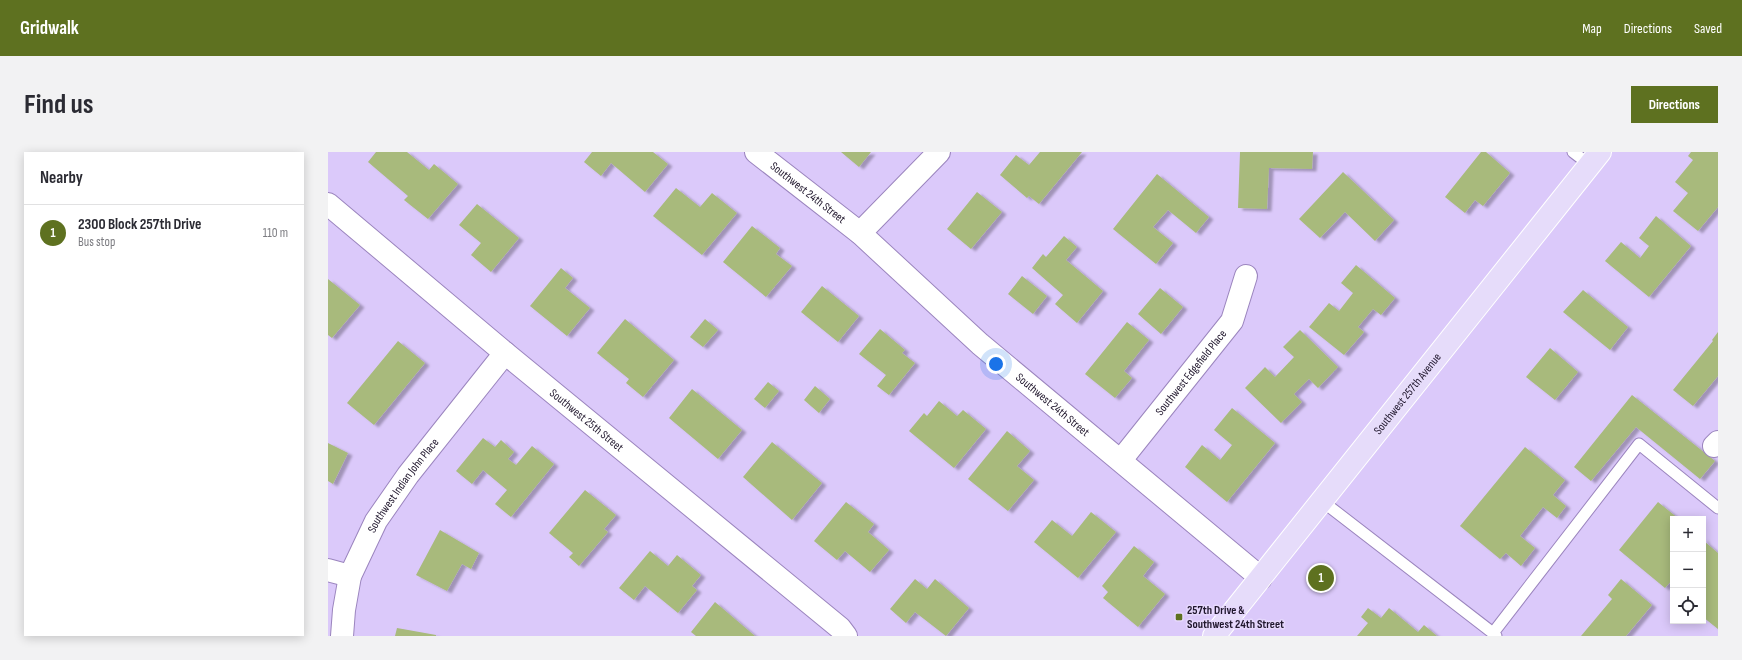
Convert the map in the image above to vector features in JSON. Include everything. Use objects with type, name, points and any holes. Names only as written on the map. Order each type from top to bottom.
[{"type":"main road","name":"Southwest 257th Avenue","points":[[1214,636],[1322,501],[1588,156]]},
{"type":"street","name":"Southwest 24th Street","points":[[756,152],[860,233],[980,344],[1261,578]]},
{"type":"street","points":[[860,233],[939,152]]},
{"type":"street","name":"Southwest 25th Street","points":[[328,204],[505,353],[840,628],[846,636]]},
{"type":"street","name":"Southwest Edgefield Place","points":[[1121,460],[1232,321],[1246,276]]},
{"type":"street","name":"Southwest Indian John Place","points":[[342,636],[344,610],[350,576],[376,521],[408,475],[505,353]]},
{"type":"street","points":[[328,570],[350,576]]},
{"type":"lane","points":[[1322,501],[1494,634],[1639,444],[1718,508]]},
{"type":"building","points":[[376,152],[407,152],[429,170],[434,164],[458,184],[428,219],[404,200],[408,196],[368,162]]},
{"type":"building","points":[[592,152],[653,152],[668,164],[645,192],[611,163],[601,176],[584,162]]},
{"type":"building","points":[[841,152],[871,152],[859,167]]},
{"type":"building","points":[[1040,152],[1082,152],[1039,204],[1029,196],[1027,198],[1000,175],[1016,155],[1029,165]]},
{"type":"building","points":[[1240,152],[1313,152],[1312,169],[1269,168],[1267,209],[1238,208]]},
{"type":"building","points":[[1481,152],[1486,152],[1510,173],[1483,206],[1475,200],[1465,213],[1445,197]]},
{"type":"building","points":[[1691,152],[1718,152],[1718,207],[1698,231],[1673,211],[1688,193],[1675,182],[1693,160],[1688,156]]},
{"type":"building","points":[[1343,172],[1394,220],[1375,241],[1345,212],[1320,238],[1299,219]]},
{"type":"building","points":[[1157,174],[1209,217],[1196,233],[1168,210],[1153,227],[1173,243],[1156,264],[1113,229]]},
{"type":"building","points":[[676,188],[700,207],[712,193],[737,213],[702,255],[653,216]]},
{"type":"building","points":[[977,192],[1002,212],[971,249],[947,229]]},
{"type":"building","points":[[477,204],[519,238],[491,272],[471,255],[481,243],[459,225]]},
{"type":"building","points":[[1656,216],[1691,246],[1649,297],[1605,261],[1621,242],[1640,258],[1649,246],[1639,238]]},
{"type":"building","points":[[752,226],[780,248],[776,254],[792,266],[766,297],[723,262]]},
{"type":"building","points":[[1064,236],[1077,247],[1066,260],[1103,291],[1077,323],[1055,304],[1063,295],[1032,268],[1043,254],[1046,257]]},
{"type":"building","points":[[1356,265],[1395,298],[1381,315],[1373,309],[1358,327],[1364,332],[1344,355],[1309,327],[1329,303],[1339,311],[1353,293],[1341,283]]},
{"type":"building","points":[[561,268],[573,278],[565,288],[590,308],[567,336],[530,306]]},
{"type":"building","points":[[1022,276],[1047,296],[1033,314],[1008,294]]},
{"type":"building","points":[[328,279],[360,305],[332,338],[328,335]]},
{"type":"building","points":[[822,286],[859,316],[838,342],[801,312]]},
{"type":"building","points":[[1160,288],[1183,307],[1161,334],[1138,314]]},
{"type":"building","points":[[1583,290],[1628,327],[1610,350],[1563,312]]},
{"type":"building","points":[[625,319],[674,360],[643,397],[626,383],[629,379],[597,353]]},
{"type":"building","points":[[705,319],[718,330],[703,347],[690,337]]},
{"type":"building","points":[[1127,322],[1149,340],[1124,371],[1132,378],[1115,398],[1085,374]]},
{"type":"building","points":[[880,329],[905,350],[902,353],[915,363],[889,395],[877,386],[886,375],[859,354]]},
{"type":"building","points":[[1300,330],[1338,367],[1318,388],[1309,379],[1294,394],[1302,402],[1281,423],[1245,388],[1265,367],[1275,377],[1294,357],[1283,347]]},
{"type":"building","points":[[1718,332],[1718,376],[1693,406],[1673,390],[1713,341],[1712,340]]},
{"type":"building","points":[[398,341],[425,363],[374,425],[347,403]]},
{"type":"building","points":[[1550,348],[1578,372],[1555,400],[1526,377]]},
{"type":"building","points":[[768,382],[779,391],[765,408],[754,399]]},
{"type":"building","points":[[815,386],[830,399],[819,413],[804,400]]},
{"type":"building","points":[[692,389],[742,430],[718,459],[669,418]]},
{"type":"building","points":[[1632,395],[1715,461],[1700,479],[1636,427],[1591,481],[1574,467]]},
{"type":"building","points":[[939,401],[957,416],[963,410],[986,429],[954,468],[909,431],[924,413],[927,416]]},
{"type":"building","points":[[1232,408],[1275,443],[1227,502],[1185,467],[1202,445],[1220,460],[1232,445],[1214,430]]},
{"type":"building","points":[[1007,431],[1030,451],[1017,466],[1034,480],[1008,511],[968,479]]},
{"type":"building","points":[[483,438],[495,447],[501,440],[514,452],[508,459],[516,465],[532,446],[554,464],[511,517],[495,504],[507,490],[483,470],[472,484],[456,471]]},
{"type":"building","points":[[772,442],[822,483],[792,520],[743,477]]},
{"type":"building","points":[[328,443],[348,453],[333,484],[328,481]]},
{"type":"building","points":[[1525,447],[1565,480],[1553,495],[1566,506],[1557,518],[1543,507],[1520,536],[1535,548],[1521,566],[1506,553],[1500,559],[1460,526]]},
{"type":"building","points":[[585,490],[616,515],[604,529],[608,532],[579,566],[569,557],[573,553],[549,533]]},
{"type":"building","points":[[846,502],[874,524],[868,532],[889,550],[870,572],[845,551],[837,560],[814,541]]},
{"type":"building","points":[[1658,502],[1675,516],[1670,516],[1670,582],[1665,588],[1619,550]]},
{"type":"building","points":[[1091,512],[1116,532],[1078,578],[1034,542],[1052,520],[1072,536]]},
{"type":"building","points":[[440,530],[479,553],[471,569],[462,564],[447,591],[416,575]]},
{"type":"building","points":[[1706,543],[1718,553],[1718,629],[1706,619]]},
{"type":"building","points":[[1134,546],[1154,562],[1143,576],[1165,594],[1138,627],[1103,598],[1108,592],[1102,586]]},
{"type":"building","points":[[650,551],[668,566],[677,555],[701,575],[692,586],[697,590],[678,613],[645,586],[634,600],[619,588]]},
{"type":"building","points":[[915,579],[927,589],[935,579],[969,608],[946,636],[915,612],[906,623],[890,609]]},
{"type":"building","points":[[1621,579],[1652,605],[1626,636],[1581,636],[1612,599],[1608,595]]},
{"type":"building","points":[[715,602],[755,636],[696,636],[691,632]]},
{"type":"building","points":[[1368,608],[1381,618],[1389,608],[1418,632],[1424,625],[1437,636],[1357,636],[1368,623],[1361,617]]},
{"type":"building","points":[[397,628],[436,635],[436,636],[395,636]]},
{"type":"place","name":"2300 Block 257th Drive","points":[[1321,578]]},
{"type":"place","name":"257th Drive & Southwest 24th Street","points":[[1179,617]]}]
